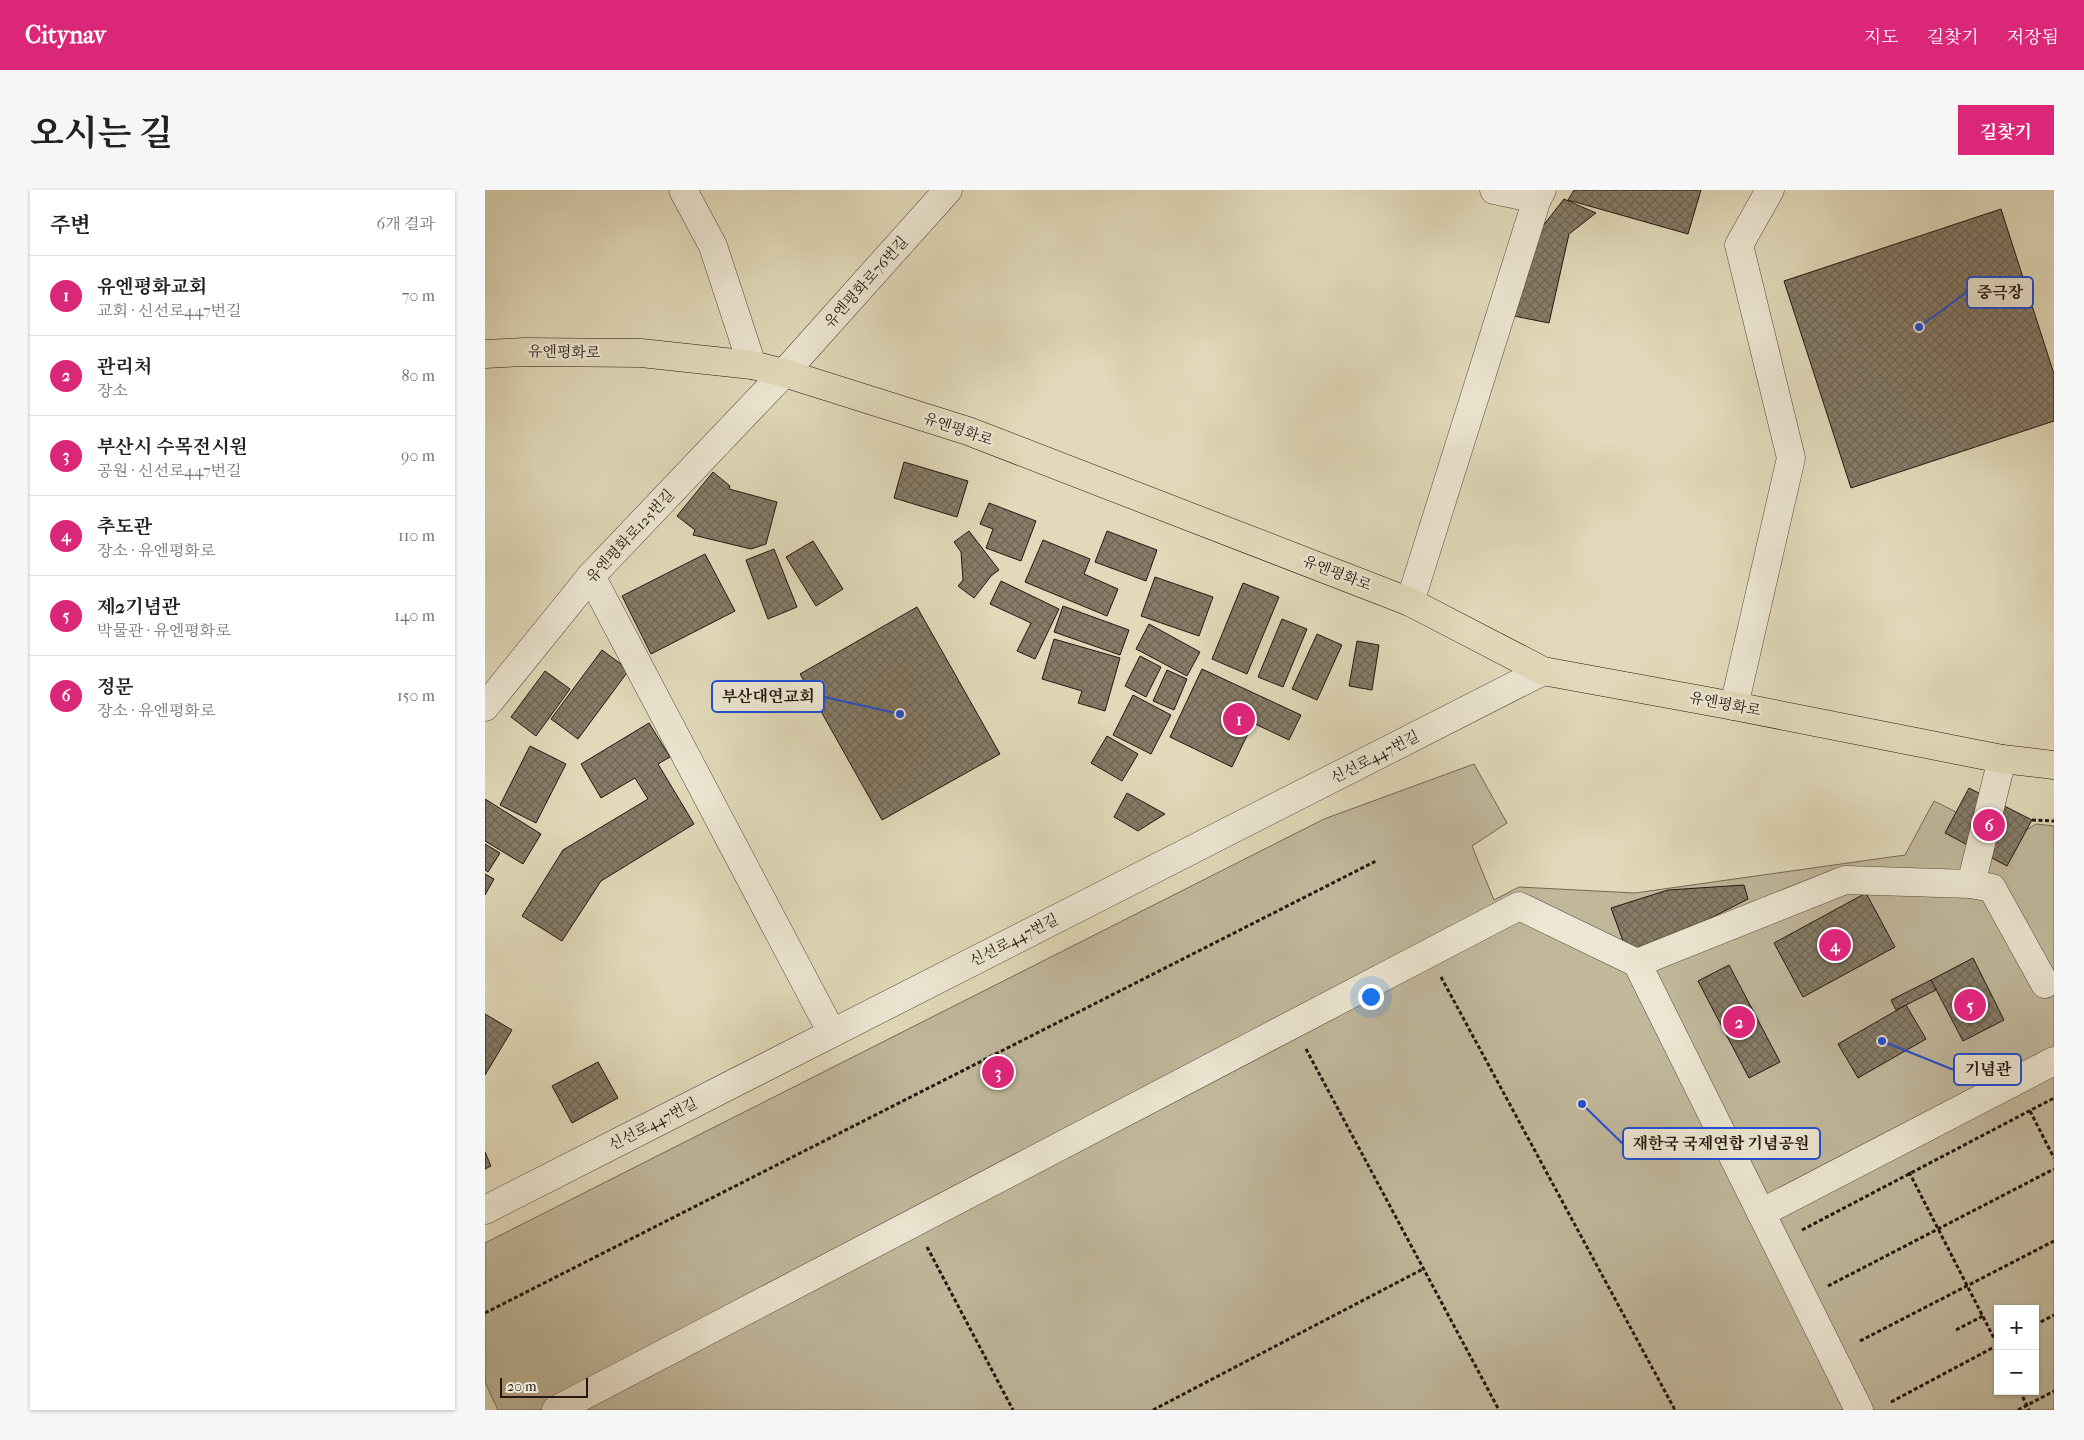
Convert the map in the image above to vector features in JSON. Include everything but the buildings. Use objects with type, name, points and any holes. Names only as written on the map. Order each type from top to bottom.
[{"type":"main road","name":"유엔평화로","points":[[485,354],[525,352],[641,353],[752,365],[785,373],[968,431],[1410,602],[1543,671],[1734,706],[2002,759],[2054,765]]},
{"type":"street","points":[[683,190],[713,246],[752,365]]},
{"type":"street","name":"유엔평화로76번길","points":[[785,373],[948,190]]},
{"type":"street","points":[[1410,602],[1539,194],[1493,190]]},
{"type":"street","points":[[1734,706],[1791,458],[1739,245],[1770,190]]},
{"type":"street","name":"유엔평화로125번길","points":[[485,707],[591,576],[785,373]]},
{"type":"street","points":[[591,576],[833,1033]]},
{"type":"street","name":"신선로447번길","points":[[485,1210],[1543,671]]},
{"type":"street","points":[[1971,884],[2002,759]]},
{"type":"street","points":[[1637,963],[1845,880],[1971,884],[1992,888],[2045,984]]},
{"type":"street","points":[[556,1410],[1519,906],[1637,963],[1859,1410]]},
{"type":"street","points":[[1761,1213],[2054,1062]]},
{"type":"path","points":[[2032,820],[2054,821]]},
{"type":"path","points":[[485,1314],[1376,861]]},
{"type":"path","points":[[1429,954],[1675,1410]]},
{"type":"path","points":[[1293,1025],[1499,1410]]},
{"type":"path","points":[[1797,1232],[2054,1098]]},
{"type":"path","points":[[2030,1110],[2054,1158]]},
{"type":"path","points":[[1828,1287],[2054,1169]]},
{"type":"path","points":[[1909,1172],[1994,1337]]},
{"type":"path","points":[[915,1222],[1013,1410]]},
{"type":"path","points":[[1860,1342],[2054,1241]]},
{"type":"path","points":[[1153,1410],[1423,1269]]},
{"type":"path","points":[[2039,1323],[2054,1315]]},
{"type":"path","points":[[1955,1330],[1983,1316]]},
{"type":"path","points":[[1891,1402],[1994,1347]]},
{"type":"path","points":[[2018,1410],[2054,1391]]},
{"type":"path","points":[[2022,1395],[2029,1410]]},
{"type":"shaded area","points":[[1474,764],[1507,823],[1472,846],[1494,900],[1519,887],[1635,893],[1905,855],[1934,801],[1956,812],[2026,830],[2036,824],[2054,826],[2054,1410],[498,1410],[485,1382],[485,1243],[1324,819]]},
{"type":"place","name":"중극장","points":[[1919,327]]},
{"type":"place","name":"부산대연교회","points":[[900,714]]},
{"type":"place","name":"유엔평화교회","points":[[1239,719]]},
{"type":"place","name":"정문","points":[[1989,825]]},
{"type":"place","name":"추도관","points":[[1835,945]]},
{"type":"place","name":"제2기념관","points":[[1970,1005]]},
{"type":"place","name":"관리처","points":[[1739,1022]]},
{"type":"place","name":"기념관","points":[[1882,1041]]},
{"type":"place","name":"부산시 수목전시원","points":[[998,1072]]},
{"type":"place","name":"재한국 국제연합 기념공원","points":[[1582,1104]]}]
